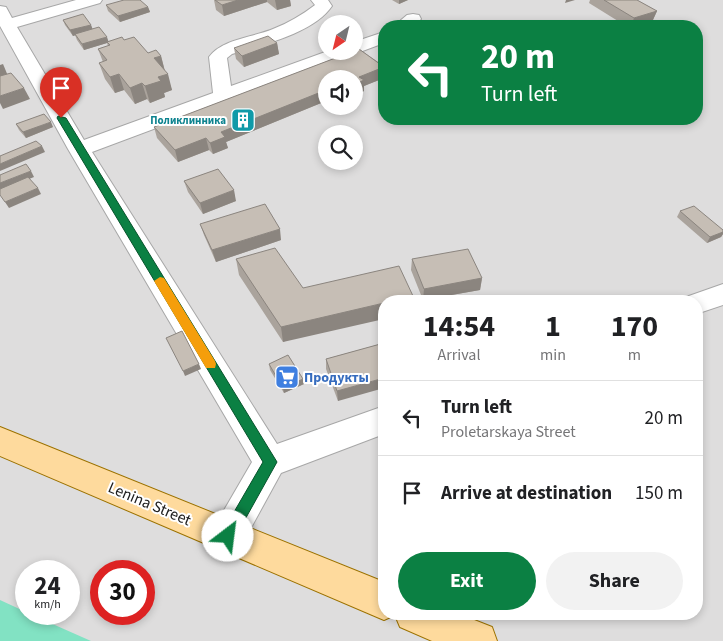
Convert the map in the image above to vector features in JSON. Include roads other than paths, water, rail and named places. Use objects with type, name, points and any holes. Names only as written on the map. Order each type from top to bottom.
[{"type":"main road","name":"Lenina Street","points":[[0,440],[378,598]]},
{"type":"main road","points":[[427,620],[478,641]]},
{"type":"street","points":[[94,0],[4,17],[79,149],[270,462]]},
{"type":"street","points":[[223,96],[218,57],[226,50],[295,27],[324,6],[319,0]]},
{"type":"street","points":[[363,45],[378,39]]},
{"type":"street","points":[[79,149],[321,60]]},
{"type":"street","points":[[703,301],[723,294]]},
{"type":"street","points":[[228,536],[270,462],[378,422]]},
{"type":"place","name":"Поликлинника","points":[[243,120]]},
{"type":"place","name":"Продукты","points":[[287,377]]}]
